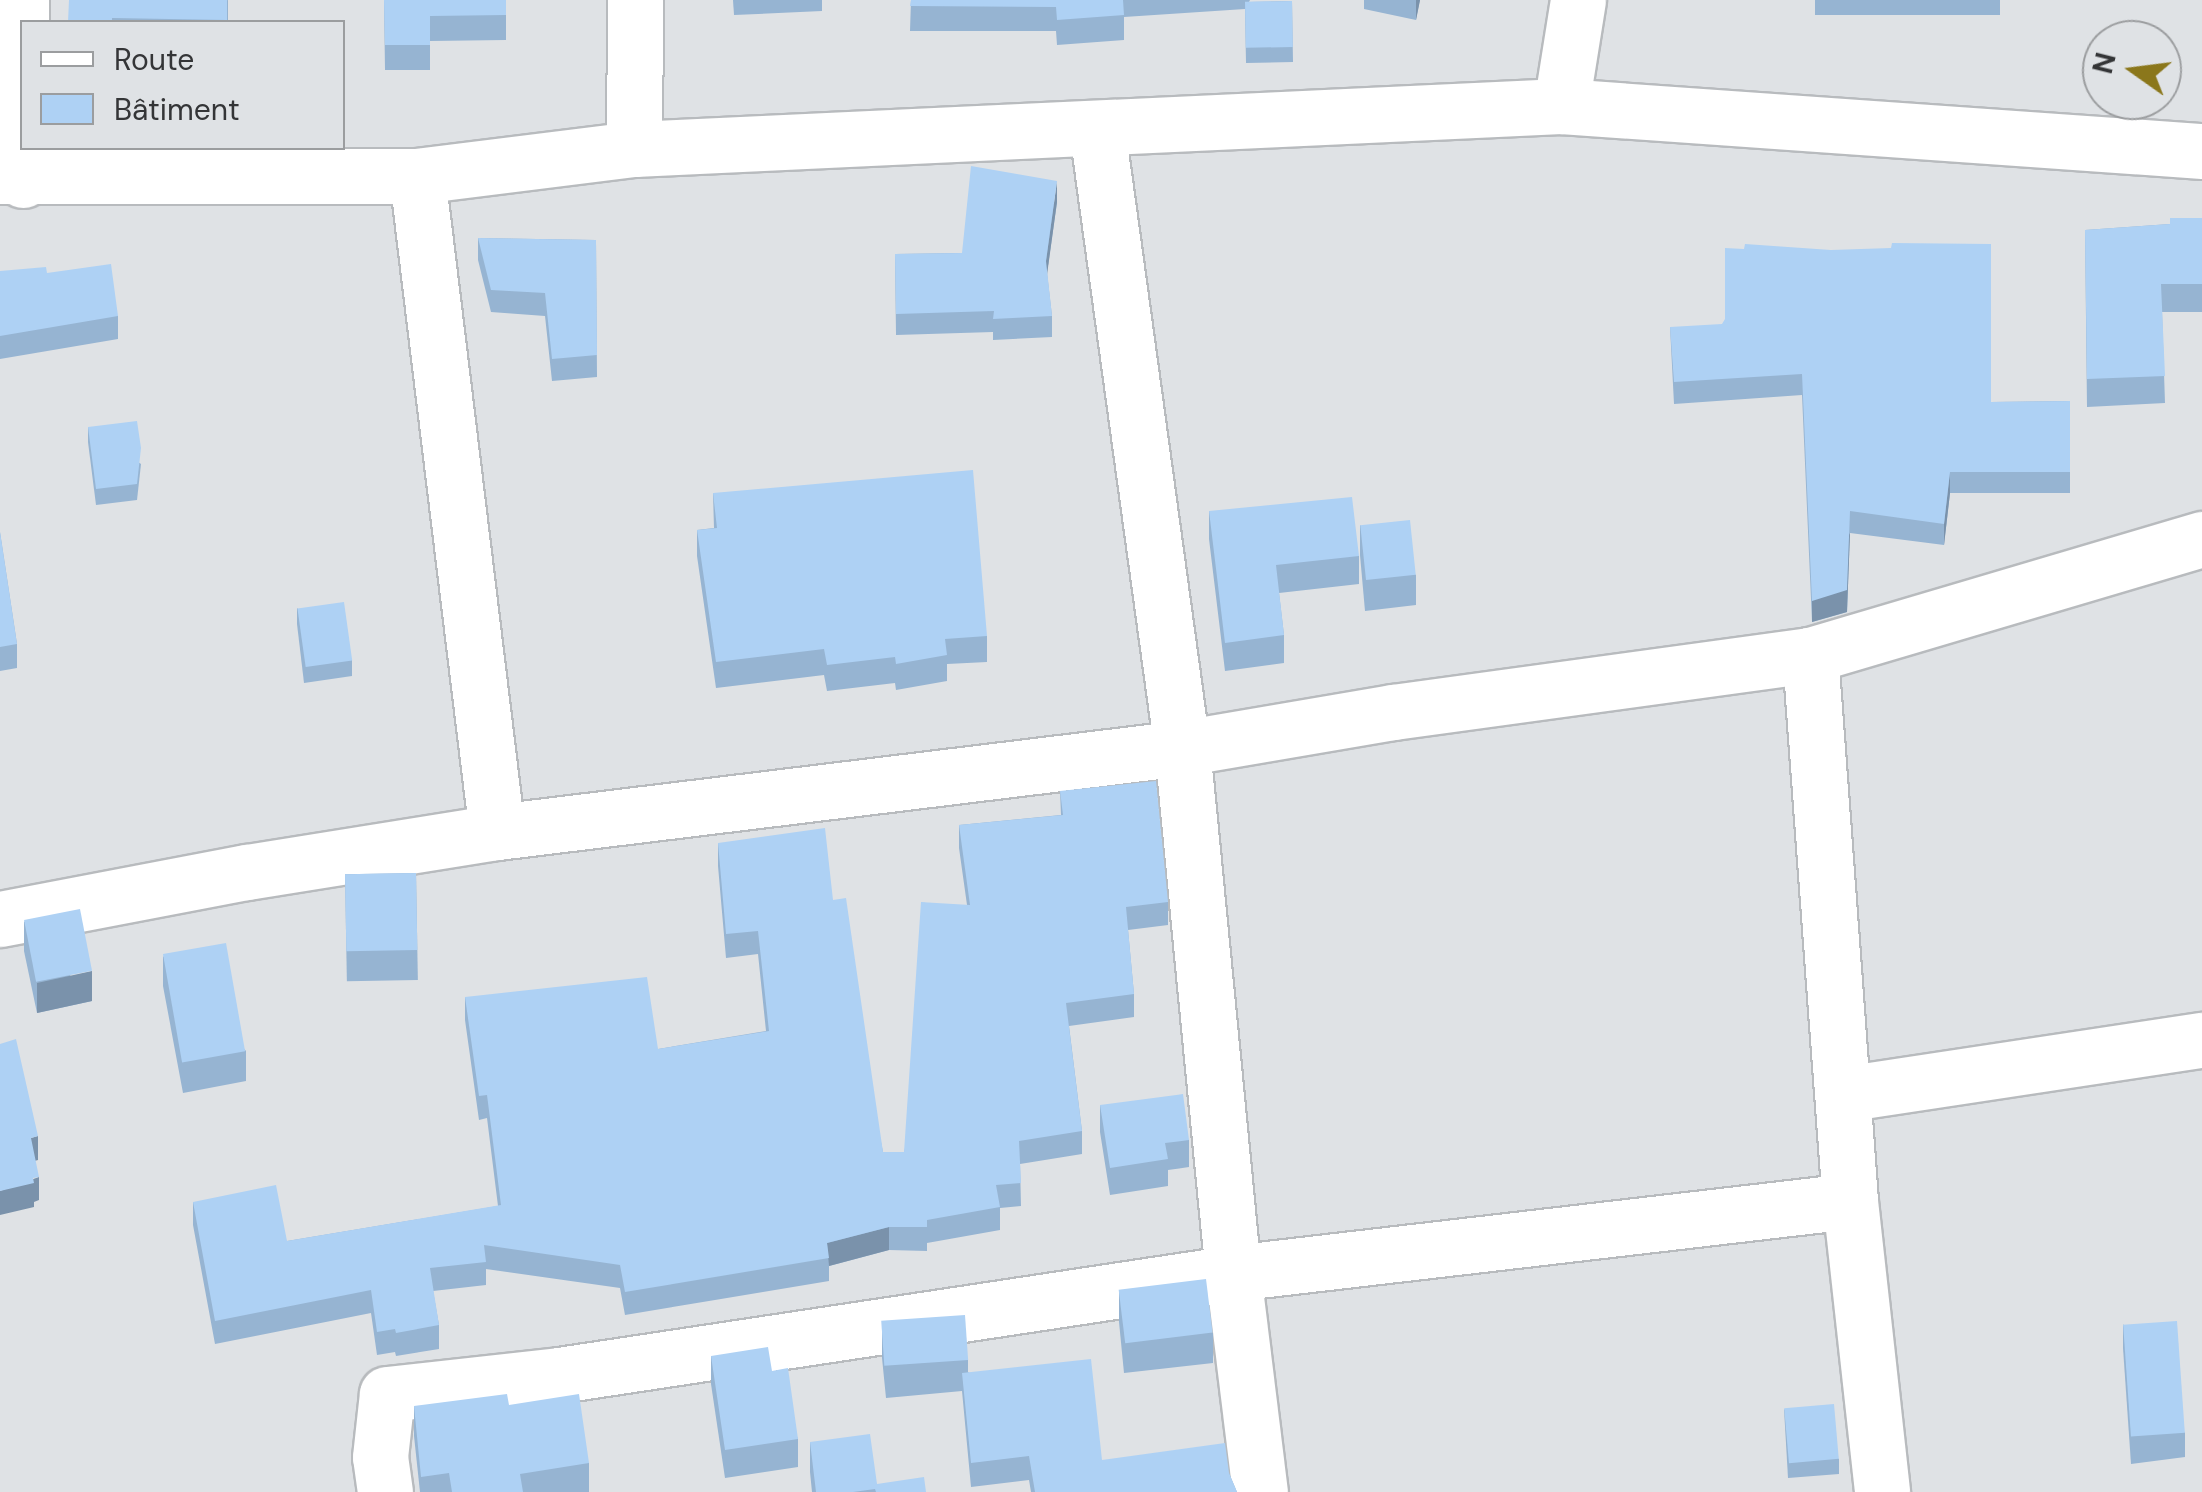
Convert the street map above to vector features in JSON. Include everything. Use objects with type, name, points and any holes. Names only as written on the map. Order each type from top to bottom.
[{"type":"street","points":[[20,0],[11,178],[418,176],[634,149],[1560,106],[2202,151]]},
{"type":"street","points":[[634,149],[635,0]]},
{"type":"street","points":[[1560,106],[1578,0]]},
{"type":"street","points":[[1097,130],[1182,748],[1233,1273],[1260,1492]]},
{"type":"street","points":[[418,176],[497,832]]},
{"type":"street","points":[[0,919],[247,872],[497,832],[1182,748],[1393,712],[1810,656],[2202,539]]},
{"type":"street","points":[[1810,656],[1850,1201],[1882,1492]]},
{"type":"street","points":[[1843,1094],[2202,1040]]},
{"type":"street","points":[[385,1492],[380,1456],[387,1394],[578,1372],[1233,1273],[1850,1201]]},
{"type":"building","points":[[69,0],[227,0],[227,20],[68,20]]},
{"type":"building","points":[[384,0],[506,0],[506,15],[430,16],[430,45],[385,45]]},
{"type":"building","points":[[911,0],[1123,0],[1124,15],[1057,20],[1056,7],[910,6]]},
{"type":"building","points":[[1292,1],[1293,47],[1246,48],[1245,2]]},
{"type":"building","points":[[971,166],[1057,181],[1046,261],[1052,316],[993,319],[994,311],[896,314],[895,254],[962,253]]},
{"type":"building","points":[[2170,218],[2202,218],[2202,284],[2161,284],[2165,376],[2087,379],[2085,230],[2170,224]]},
{"type":"building","points":[[478,238],[596,240],[597,355],[552,359],[545,293],[491,290]]},
{"type":"building","points":[[1892,243],[1991,244],[1991,402],[2070,401],[2070,472],[1950,472],[1944,524],[1850,511],[1847,590],[1812,601],[1802,374],[1674,382],[1670,327],[1722,324],[1725,248],[1744,249],[1745,244],[1831,250],[1891,248]]},
{"type":"building","points":[[111,264],[118,316],[0,336],[0,271],[46,267],[47,273]]},
{"type":"building","points":[[137,421],[141,448],[137,484],[96,489],[88,427]]},
{"type":"building","points":[[973,470],[987,636],[945,639],[947,655],[896,664],[895,657],[827,665],[824,649],[716,662],[697,530],[717,528],[713,493]]},
{"type":"building","points":[[1352,497],[1359,556],[1276,565],[1284,635],[1225,643],[1209,511]]},
{"type":"building","points":[[1410,520],[1416,575],[1366,580],[1360,525]]},
{"type":"building","points":[[0,532],[17,644],[0,647]]},
{"type":"building","points":[[344,602],[352,660],[306,667],[297,609]]},
{"type":"building","points":[[1156,781],[1168,902],[1126,907],[1134,994],[1066,1003],[1082,1131],[1019,1141],[1021,1183],[996,1185],[1000,1207],[927,1220],[927,1227],[889,1227],[827,1243],[829,1258],[625,1292],[620,1265],[484,1245],[486,1262],[430,1268],[439,1325],[396,1333],[395,1329],[377,1332],[371,1290],[215,1321],[193,1202],[276,1185],[287,1241],[501,1205],[487,1095],[479,1096],[465,997],[647,977],[658,1049],[769,1031],[758,931],[726,934],[718,843],[825,828],[833,900],[846,898],[883,1152],[904,1152],[921,902],[970,905],[959,825],[1063,815],[1060,791]]},
{"type":"building","points":[[416,873],[417,950],[346,951],[345,874]]},
{"type":"building","points":[[80,909],[92,971],[36,982],[24,920]]},
{"type":"building","points":[[226,943],[245,1051],[182,1062],[163,954]]},
{"type":"building","points":[[16,1039],[38,1136],[31,1138],[39,1177],[33,1178],[34,1183],[0,1191],[0,1044]]},
{"type":"building","points":[[1183,1094],[1189,1140],[1165,1143],[1168,1159],[1110,1168],[1100,1105]]},
{"type":"building","points":[[1206,1279],[1213,1333],[1125,1343],[1119,1290]]},
{"type":"building","points":[[965,1315],[968,1360],[884,1366],[881,1321]]},
{"type":"building","points":[[2177,1321],[2185,1433],[2131,1436],[2123,1325]]},
{"type":"building","points":[[768,1347],[772,1371],[788,1368],[798,1439],[725,1450],[711,1356]]},
{"type":"building","points":[[1091,1359],[1102,1460],[1225,1443],[1229,1473],[1237,1492],[1035,1492],[1029,1456],[971,1463],[962,1373]]},
{"type":"building","points":[[507,1394],[509,1405],[579,1394],[589,1463],[520,1474],[523,1492],[452,1492],[449,1473],[421,1477],[414,1406]]},
{"type":"building","points":[[1834,1404],[1839,1459],[1789,1463],[1784,1408]]},
{"type":"building","points":[[870,1434],[877,1484],[924,1477],[926,1492],[816,1492],[810,1442]]}]
